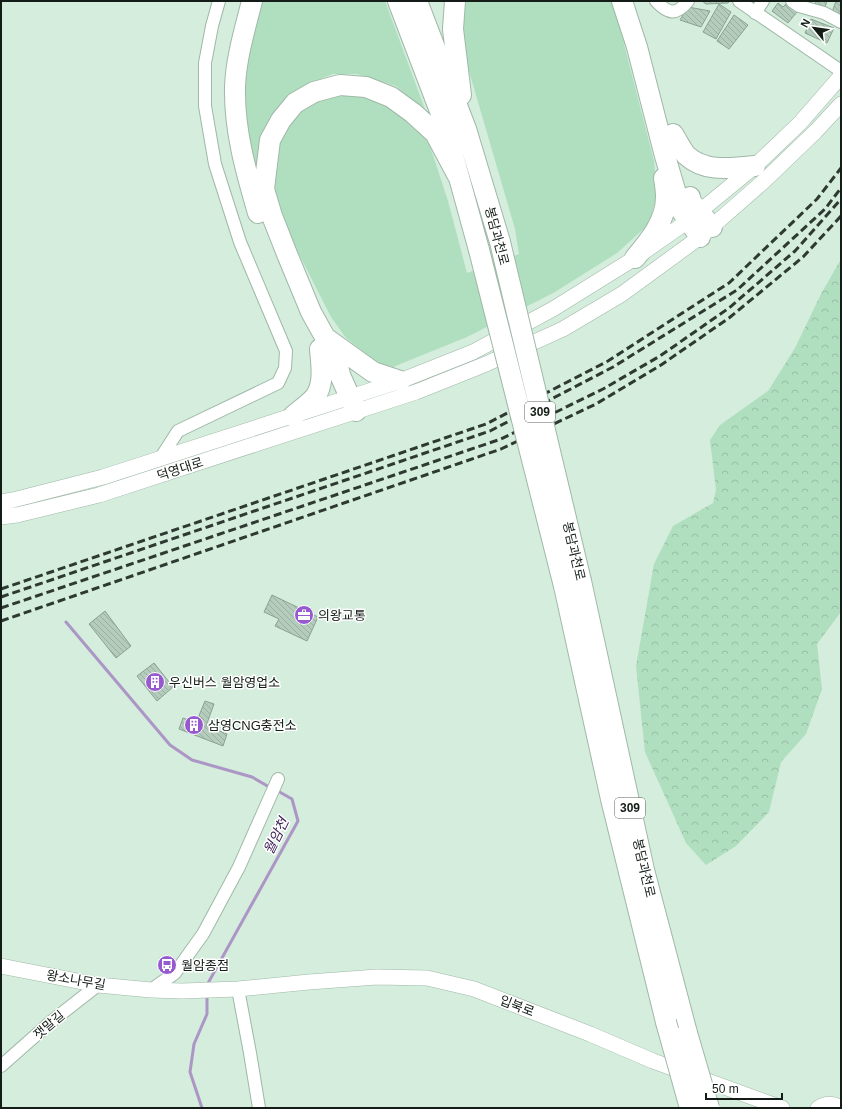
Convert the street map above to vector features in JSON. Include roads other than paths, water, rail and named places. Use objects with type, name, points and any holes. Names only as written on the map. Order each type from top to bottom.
[{"type":"highway","points":[[252,1],[240,52],[235,87],[237,125],[243,161],[258,214],[282,275],[308,329],[336,357],[340,376],[354,404]]},
{"type":"highway","name":"봉담과천로","points":[[398,1],[443,119],[572,584],[644,870],[687,1033],[709,1108]]},
{"type":"highway","name":"봉담과천로","points":[[417,1],[466,129],[500,242],[572,584],[611,799],[666,1022],[690,1108]]},
{"type":"highway","points":[[455,1],[453,28],[466,129]]},
{"type":"highway","points":[[622,1],[637,47],[665,156],[681,210],[693,216],[706,232]]},
{"type":"highway","points":[[634,1],[638,10],[673,134],[691,202],[693,216]]},
{"type":"highway","points":[[293,416],[314,397],[319,388],[322,375],[322,342],[272,216],[264,188],[270,140],[281,120],[295,103],[314,92],[340,85],[366,87],[391,97],[413,112],[435,133],[458,176]]},
{"type":"highway","points":[[673,134],[686,154],[698,164],[714,168],[756,166]]},
{"type":"highway","points":[[635,258],[649,242],[661,222],[666,198],[663,173],[665,156]]},
{"type":"highway","points":[[322,342],[373,372],[400,381]]},
{"type":"street","points":[[160,459],[178,431],[278,383],[285,368],[286,351],[240,242],[215,164],[205,106],[205,62],[212,26],[219,1]]},
{"type":"street","points":[[656,1],[670,12],[677,11],[688,1]]},
{"type":"street","points":[[739,1],[841,71]]},
{"type":"street","points":[[755,13],[763,1]]},
{"type":"street","points":[[792,1],[799,6],[824,13],[841,22]]},
{"type":"street","points":[[354,404],[400,381],[473,352],[553,309],[635,258],[693,216],[756,166],[800,123],[841,76]]},
{"type":"street","points":[[354,404],[416,392],[486,364],[563,329],[622,294],[706,232],[764,181],[816,131],[841,104]]},
{"type":"street","name":"덕영대로","points":[[1,502],[103,477],[293,416],[354,404]]},
{"type":"street","name":"덕영대로","points":[[1,517],[17,515],[99,495],[354,404]]},
{"type":"street","points":[[151,990],[175,973],[203,934],[239,867],[278,779]]},
{"type":"street","name":"왕소나무길","points":[[1,966],[98,985],[151,990],[182,991]]},
{"type":"street","name":"입북로","points":[[182,991],[231,989],[377,977],[427,978],[474,989],[590,1034],[652,1061],[782,1108]]},
{"type":"street","name":"잿말길","points":[[1,1066],[52,1021],[98,985]]},
{"type":"street","points":[[231,989],[250,1053],[259,1108]]},
{"type":"street","points":[[818,1108],[827,1104],[840,1106]]},
{"type":"waterway","name":"월암천","points":[[66,622],[170,745],[192,760],[252,777],[271,788]]},
{"type":"waterway","name":"월암천","points":[[207,985],[298,821],[292,799],[276,790]]},
{"type":"waterway","name":"월암천","points":[[202,1108],[190,1072],[194,1044],[207,1014],[207,994]]},
{"type":"railway","points":[[1,589],[486,424],[608,361],[729,283],[817,199],[841,168]]},
{"type":"railway","points":[[1,597],[490,431],[613,367],[737,290],[825,209],[841,188]]},
{"type":"railway","points":[[1,608],[501,439],[603,389],[660,356],[729,308],[795,251],[841,199]]},
{"type":"railway","points":[[1,621],[501,449],[596,404],[661,365],[729,318],[803,257],[841,216]]},
{"type":"place","name":"의왕교통","points":[[304,615]]},
{"type":"place","name":"우신버스 월암영업소","points":[[155,682]]},
{"type":"place","name":"삼영CNG충전소","points":[[194,725]]},
{"type":"place","name":"월암종점","points":[[167,965]]}]
